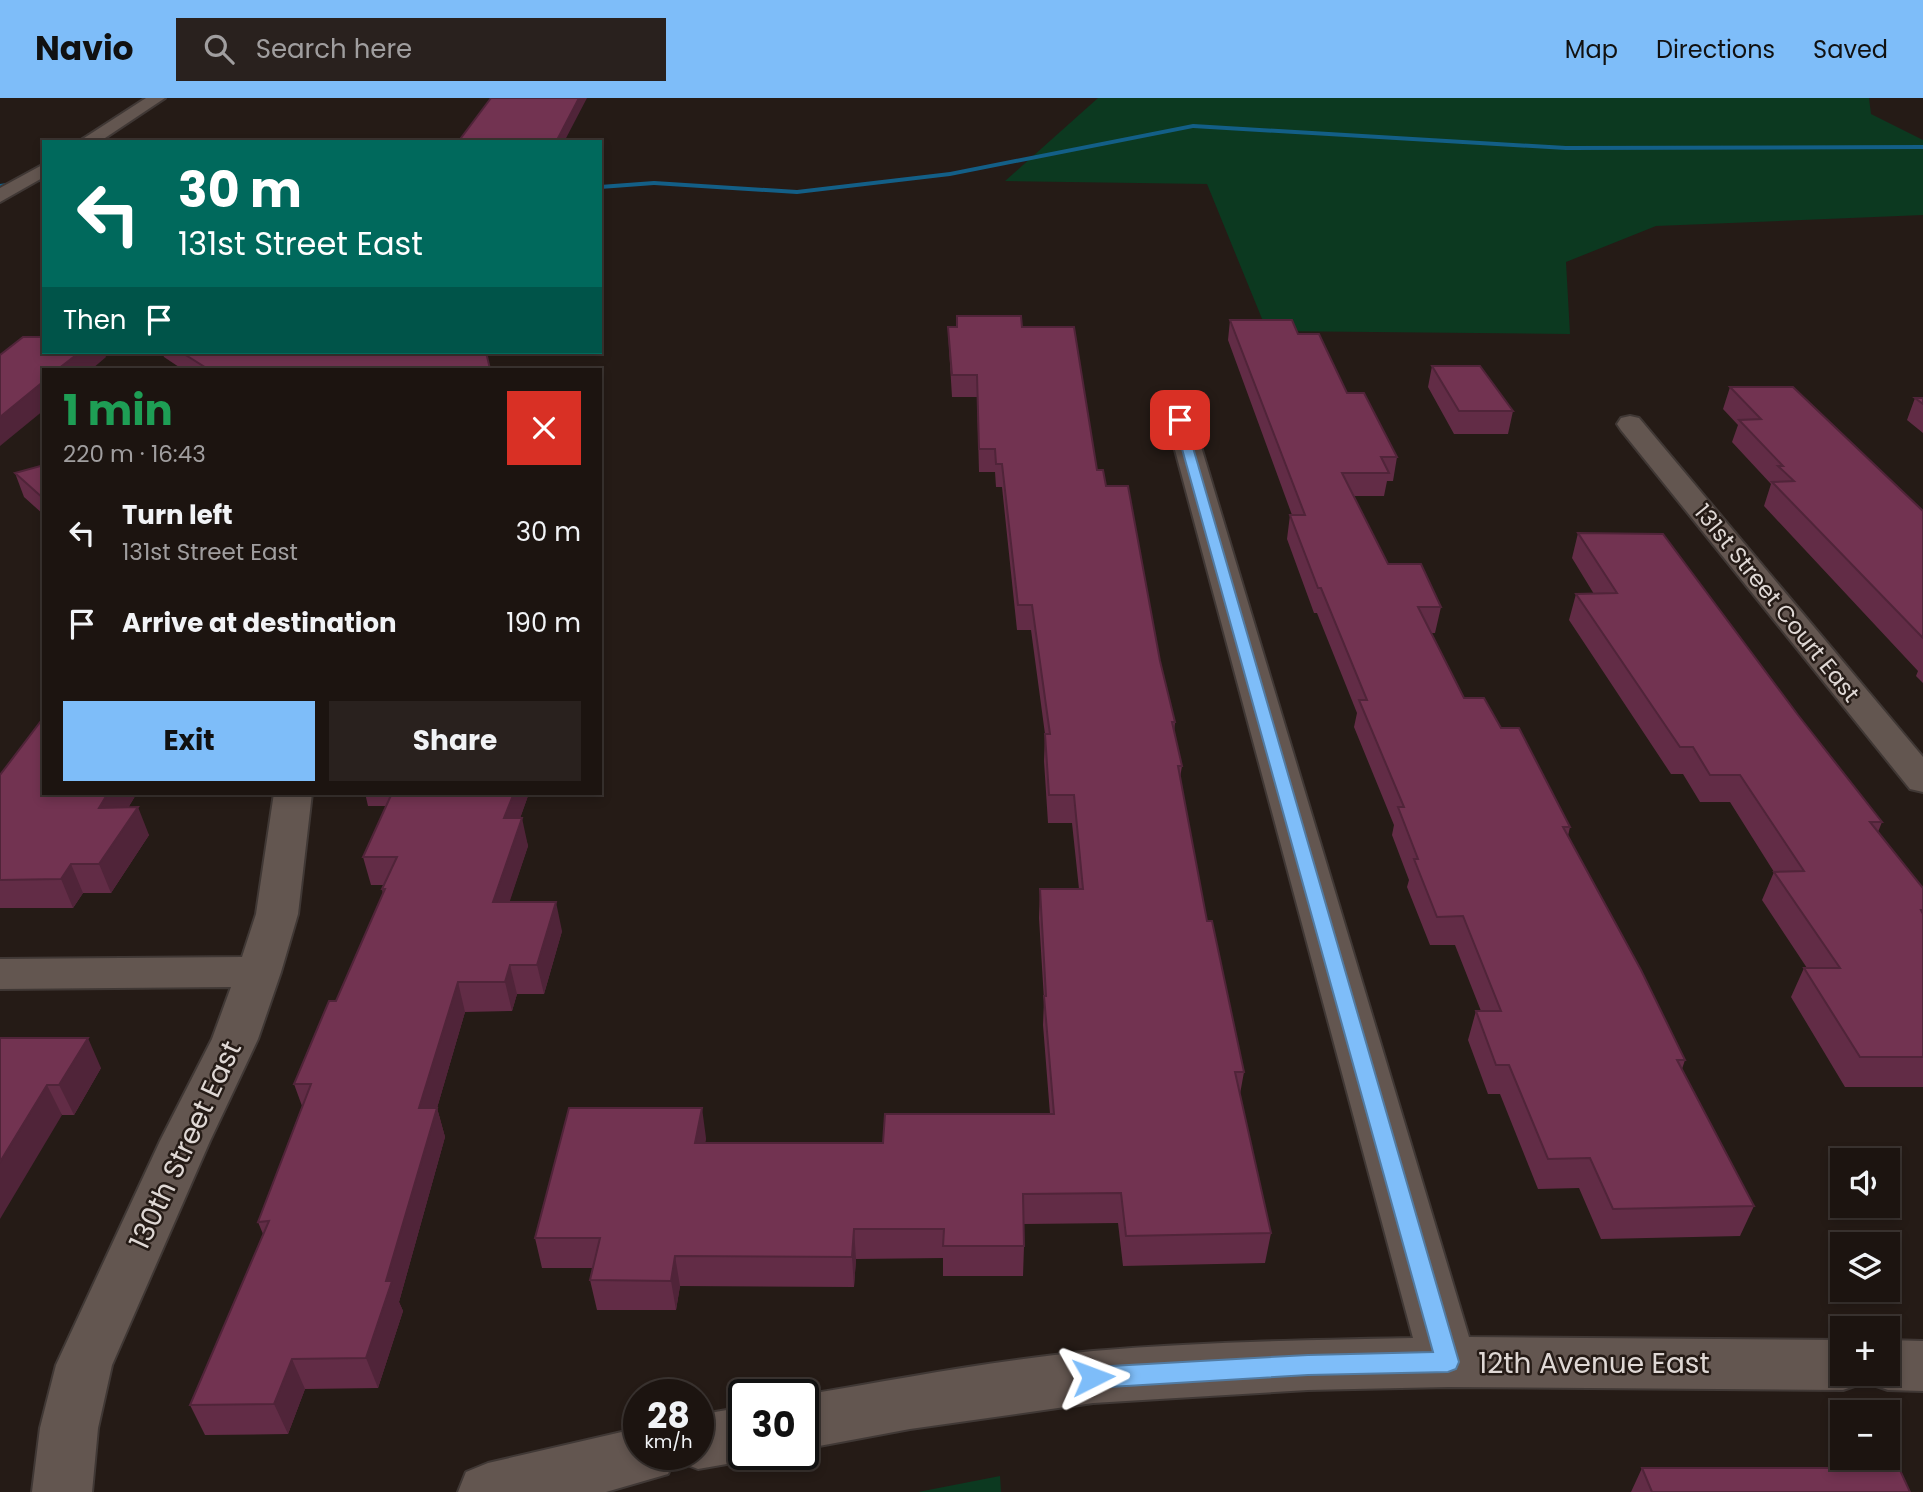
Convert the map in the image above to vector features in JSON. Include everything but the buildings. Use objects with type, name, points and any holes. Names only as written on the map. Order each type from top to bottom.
[{"type":"street","points":[[90,140],[157,98]]},
{"type":"street","points":[[0,196],[42,170]]},
{"type":"street","points":[[1180,420],[1448,1362]]},
{"type":"street","name":"131st Street Court East","points":[[1630,424],[1923,781]]},
{"type":"street","name":"130th Street East","points":[[62,1492],[69,1427],[84,1365],[185,1141],[235,1039],[259,972],[277,914],[293,795]]},
{"type":"street","points":[[0,974],[259,972]]},
{"type":"street","name":"12th Avenue East","points":[[819,1419],[910,1403],[1093,1377],[1308,1365],[1448,1362],[1830,1365]]},
{"type":"street","points":[[1900,1365],[1923,1366]]},
{"type":"street","points":[[488,1492],[623,1460]]},
{"type":"green space","points":[[1098,98],[1869,98],[1871,114],[1923,140],[1923,215],[1656,226],[1566,262],[1570,334],[1267,331],[1207,184],[1005,181]]},
{"type":"green space","points":[[1000,1476],[1001,1492],[918,1492]]},
{"type":"waterway","points":[[602,187],[654,183],[797,192],[950,174],[1193,126],[1566,148],[1923,147]]},
{"type":"waterway","points":[[0,186],[42,179]]},
{"type":"route","points":[[1093,1377],[1308,1365],[1448,1362],[1180,420]]}]
